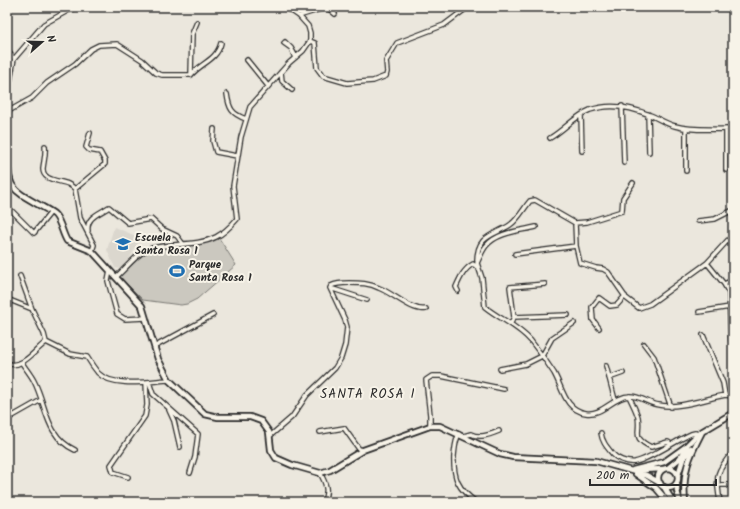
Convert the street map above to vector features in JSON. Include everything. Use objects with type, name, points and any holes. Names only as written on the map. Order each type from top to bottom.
[{"type":"street","points":[[81,7],[71,9],[44,24],[14,58],[7,98],[7,112],[32,98],[47,84],[75,64],[91,49],[99,45],[117,44],[142,60],[156,73],[162,75],[191,75]]},
{"type":"street","points":[[116,277],[145,251],[161,246],[202,242],[216,237],[237,219],[233,186],[241,137],[250,107],[281,72],[303,51],[310,41],[308,26],[299,16],[286,7]]},
{"type":"street","points":[[724,7],[733,11]]},
{"type":"street","points":[[299,16],[321,9],[329,9],[335,14]]},
{"type":"street","points":[[310,41],[315,43],[317,68],[323,76],[346,82],[373,81],[386,76],[386,61],[397,43],[444,25],[464,10]]},
{"type":"street","points":[[191,75],[192,34],[197,22]]},
{"type":"street","points":[[191,75],[194,71],[216,55],[220,49],[221,43]]},
{"type":"street","points":[[7,50],[14,58]]},
{"type":"street","points":[[247,60],[268,86]]},
{"type":"street","points":[[281,72],[282,81],[292,90]]},
{"type":"street","points":[[227,94],[230,108],[234,114],[246,119]]},
{"type":"street","points":[[550,138],[581,115],[607,106],[628,107],[674,126],[686,128],[733,129]]},
{"type":"street","points":[[622,106],[624,163]]},
{"type":"street","points":[[648,114],[649,152]]},
{"type":"street","points":[[581,115],[582,151]]},
{"type":"street","points":[[686,128],[686,171]]},
{"type":"street","points":[[214,129],[212,141],[216,152],[237,156]]},
{"type":"street","points":[[726,129],[726,170]]},
{"type":"street","points":[[75,189],[105,164],[100,152],[86,148],[90,133]]},
{"type":"street","points":[[45,146],[43,170],[45,175],[52,180],[68,184],[75,189],[80,218],[94,245],[92,251]]},
{"type":"street","points":[[7,154],[8,174],[13,187],[22,195],[51,212],[58,220],[67,240],[92,251],[142,306],[158,359],[169,380],[205,414],[218,417],[257,418],[269,432],[271,450],[276,458],[292,465],[320,473],[330,470],[363,450],[430,426],[440,426],[500,454],[513,457],[596,461],[646,475],[660,483],[673,502]]},
{"type":"street","points":[[634,183],[623,198],[622,211],[587,222],[575,223],[535,200],[530,201],[511,224],[486,237],[481,242],[477,263],[482,278],[485,307],[510,323],[531,341],[554,374],[564,398],[577,410],[588,414],[595,413],[615,400],[629,396],[638,397],[658,405],[671,406],[724,395],[733,396]]},
{"type":"street","points":[[89,234],[87,225],[90,220],[109,207],[128,223],[151,219],[162,229],[178,236],[183,244]]},
{"type":"street","points":[[698,222],[715,219],[733,210]]},
{"type":"street","points":[[12,212],[34,233],[51,212]]},
{"type":"street","points":[[575,223],[576,246],[580,263],[603,269],[608,272],[625,296],[639,308],[650,304],[708,263],[728,240],[733,237]]},
{"type":"street","points":[[477,263],[487,244],[511,232],[536,227]]},
{"type":"street","points":[[515,254],[576,246]]},
{"type":"street","points":[[708,263],[729,293],[731,339],[733,346]]},
{"type":"street","points":[[458,291],[456,287],[458,281],[467,267],[473,264],[478,268]]},
{"type":"street","points":[[110,271],[108,281],[118,314],[125,318],[145,318]]},
{"type":"street","points":[[20,276],[46,342],[70,354],[87,357],[99,374],[123,383],[169,380]]},
{"type":"street","points":[[724,284],[733,280]]},
{"type":"street","points":[[330,288],[336,283],[366,283],[379,288],[416,309],[426,309]]},
{"type":"street","points":[[510,323],[514,317],[510,287],[545,284]]},
{"type":"street","points":[[330,288],[367,300]]},
{"type":"street","points":[[270,436],[292,417],[307,395],[336,368],[341,358],[345,345],[347,328],[345,320],[330,288]]},
{"type":"street","points":[[599,328],[593,320],[592,307],[599,298],[610,306],[617,305],[625,296]]},
{"type":"street","points":[[7,299],[32,309]]},
{"type":"street","points":[[700,312],[730,307]]},
{"type":"street","points":[[154,347],[213,315]]},
{"type":"street","points":[[514,317],[568,315]]},
{"type":"street","points":[[500,369],[526,364],[542,356],[552,338],[574,323]]},
{"type":"street","points":[[703,335],[723,383],[724,395]]},
{"type":"street","points":[[7,363],[16,366],[22,363],[46,342]]},
{"type":"street","points":[[644,344],[654,357],[671,406]]},
{"type":"street","points":[[22,363],[34,381],[50,427],[68,447],[75,450]]},
{"type":"street","points":[[606,366],[615,400]]},
{"type":"street","points":[[609,378],[623,373]]},
{"type":"street","points":[[430,426],[426,380],[428,377],[441,376],[504,389]]},
{"type":"street","points":[[148,382],[153,394],[198,434],[195,457],[190,473]]},
{"type":"street","points":[[128,477],[113,472],[111,465],[145,416],[148,382]]},
{"type":"street","points":[[629,396],[638,417],[637,435],[642,442],[651,447],[668,442],[671,444]]},
{"type":"street","points":[[11,417],[41,400]]},
{"type":"street","points":[[166,406],[174,421],[180,447]]},
{"type":"street","points":[[631,471],[664,462],[685,447],[700,433],[733,414]]},
{"type":"street","points":[[320,432],[344,428],[359,448],[363,450]]},
{"type":"street","points":[[464,436],[471,434],[477,436],[499,431]]},
{"type":"street","points":[[601,433],[603,442],[613,455],[628,462],[641,460],[691,434],[700,433]]},
{"type":"street","points":[[660,483],[658,475],[679,459],[700,433]]},
{"type":"street","points":[[680,502],[677,491],[678,476],[683,459],[700,433]]},
{"type":"street","points":[[685,502],[684,482],[687,465],[700,433]]},
{"type":"street","points":[[459,434],[455,442],[453,469],[458,484],[465,494],[476,502]]},
{"type":"street","points":[[720,502],[718,485],[719,470],[733,452]]},
{"type":"street","points":[[631,471],[666,468],[673,469],[678,476]]},
{"type":"street","points":[[631,471],[650,483],[668,502]]},
{"type":"street","points":[[320,473],[323,478],[327,496],[323,502]]},
{"type":"street","points":[[664,487],[670,488],[677,484]]},
{"type":"street","points":[[718,485],[733,485]]},
{"type":"shaded area","name":"Escuela Santa Rosa 1","points":[[114,227],[141,238],[128,261],[121,269],[115,268],[107,250]]},
{"type":"shaded area","name":"Parque Santa Rosa 1","points":[[219,238],[236,265],[197,299],[187,304],[181,305],[143,300],[120,277],[137,260],[148,252],[165,247],[202,243]]},
{"type":"place","name":"Escuela Santa Rosa 1","points":[[123,244]]},
{"type":"place","name":"Parque Santa Rosa 1","points":[[177,271]]},
{"type":"district","name":"SANTA ROSA I","points":[[368,394]]}]
